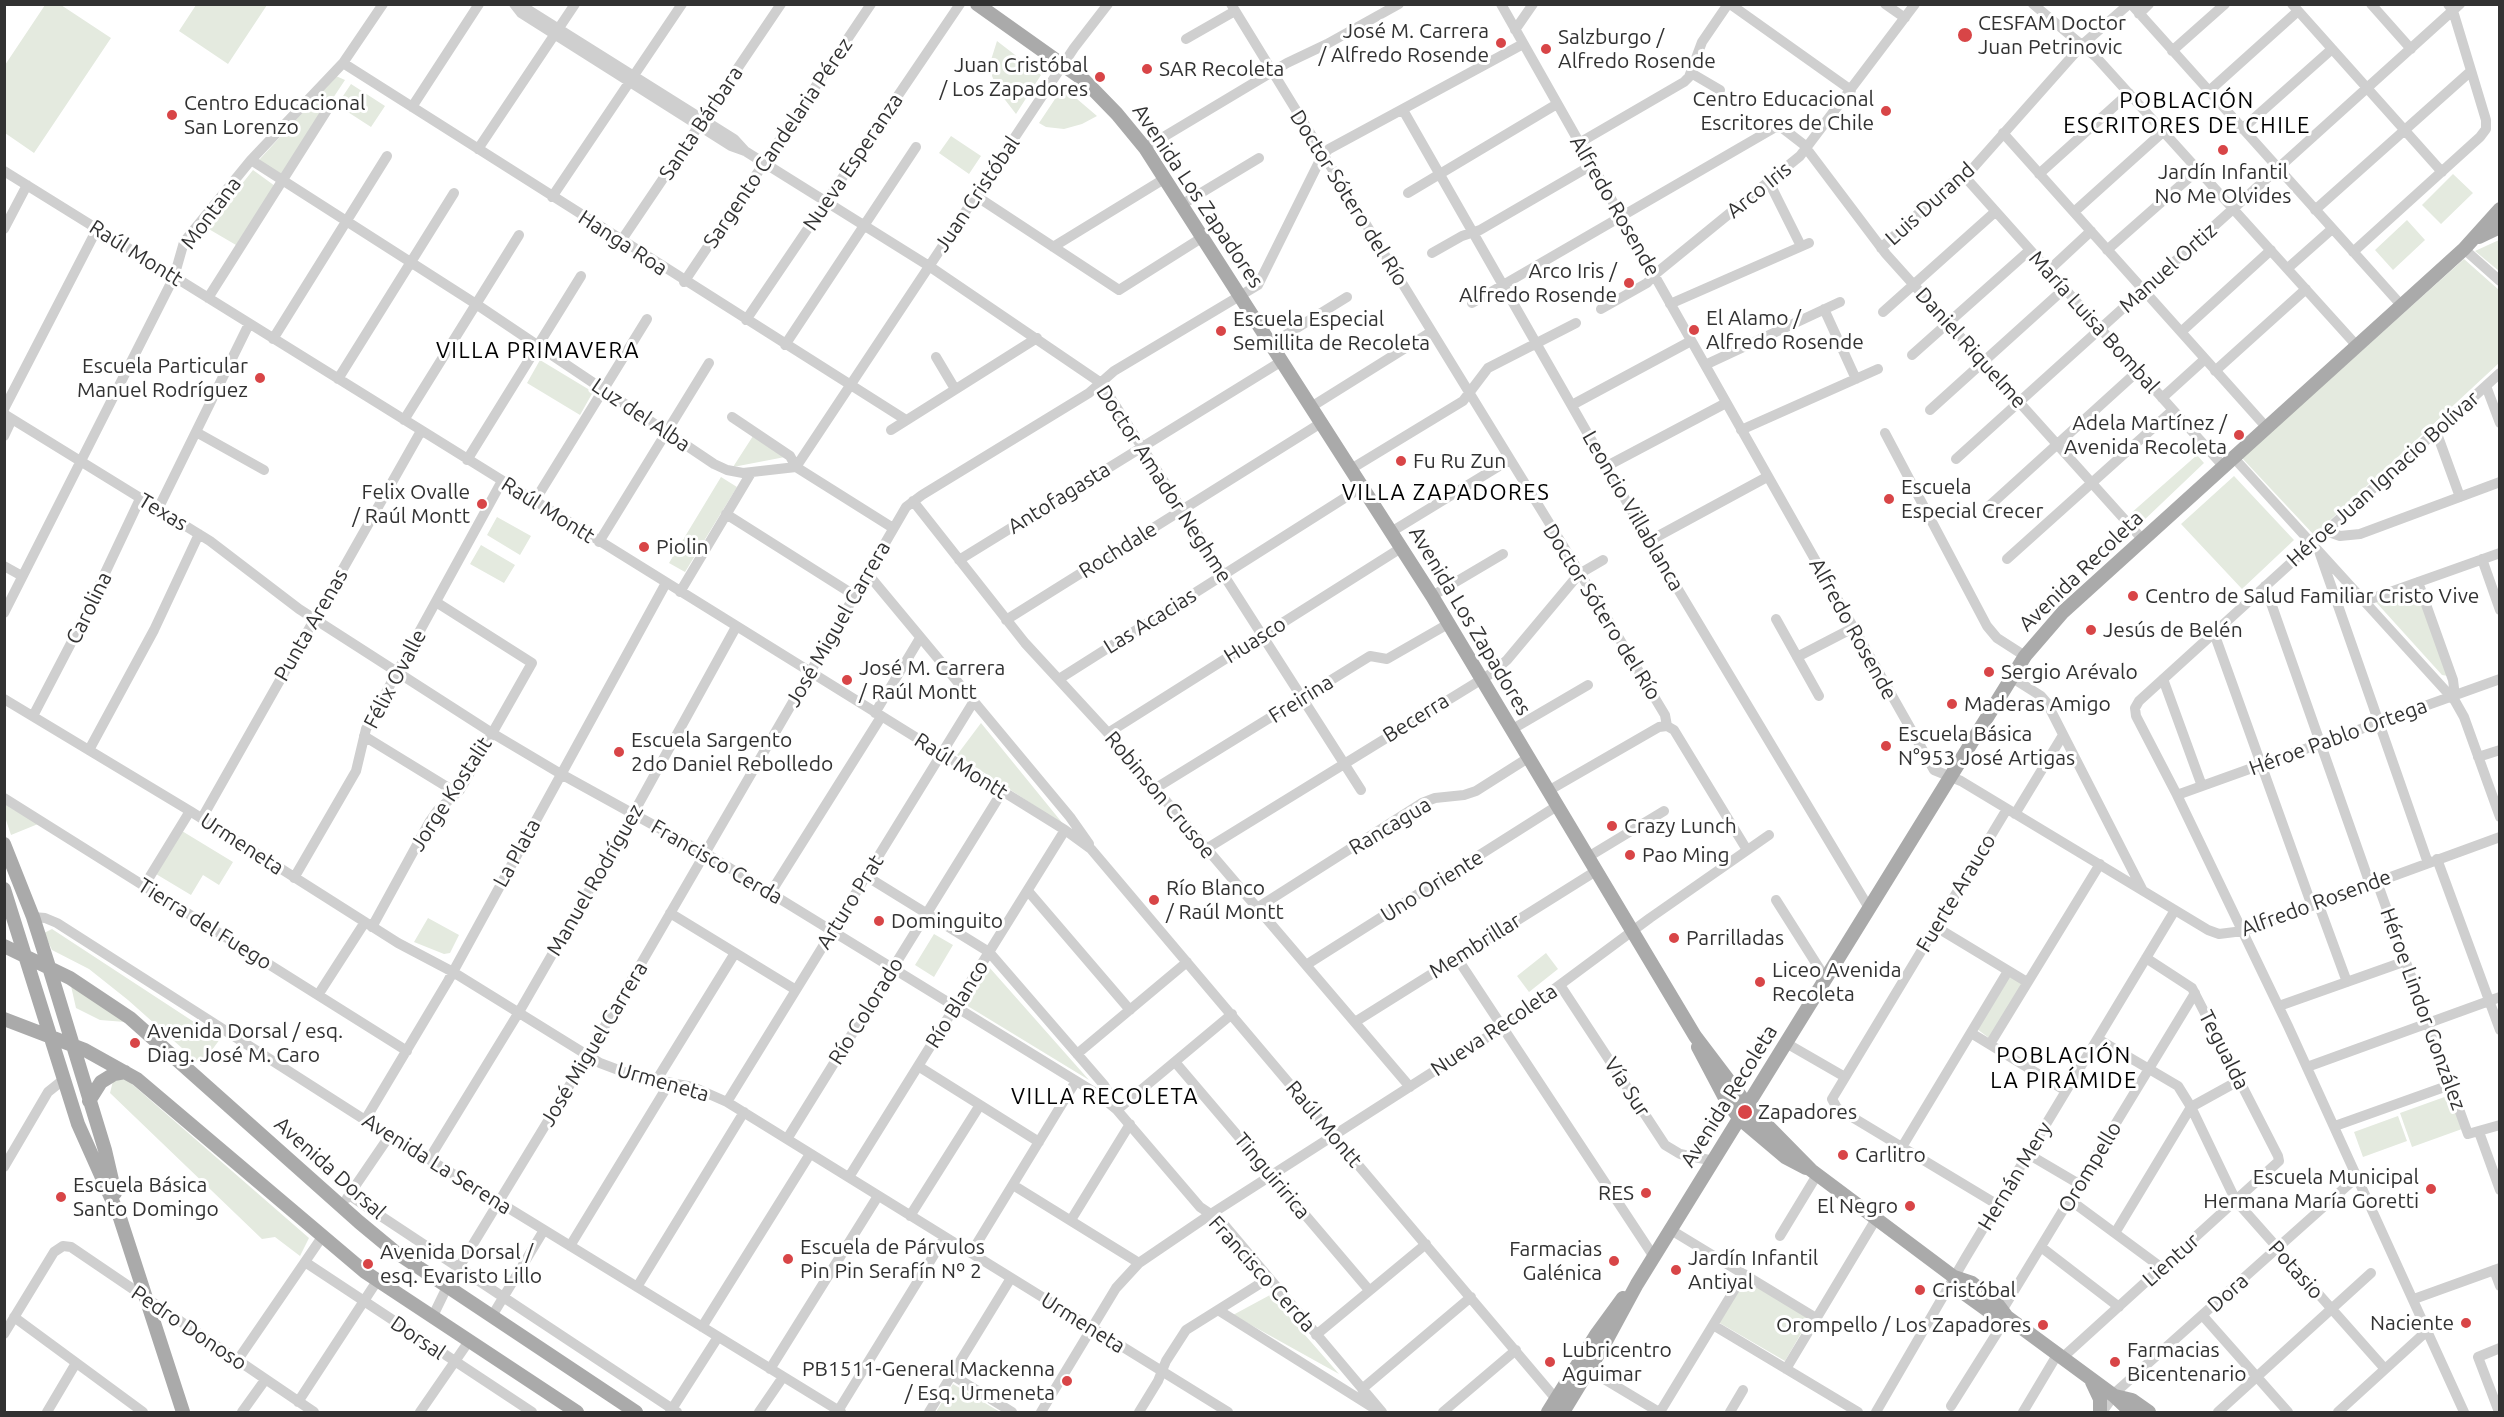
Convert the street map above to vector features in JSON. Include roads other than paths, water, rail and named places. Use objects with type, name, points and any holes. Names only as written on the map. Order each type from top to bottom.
[{"type":"main road","name":"Avenida Los Zapadores","points":[[977,4],[1063,64],[1101,96],[1144,148],[1240,294],[1432,596],[1695,1036],[1748,1106],[1814,1173]]},
{"type":"main road","name":"Avenida Recoleta","points":[[1563,1413],[1637,1284],[2025,656],[2062,612],[2475,239],[2499,209]]},
{"type":"main road","name":"Avenida Recoleta","points":[[2475,239],[2499,227]]},
{"type":"main road","points":[[4,844],[33,917],[49,967],[111,1171],[120,1218]]},
{"type":"main road","points":[[6,900],[81,1133],[120,1218],[183,1413]]},
{"type":"main road","name":"Avenida Dorsal","points":[[4,946],[49,967],[104,999],[150,1034],[345,1200],[394,1251],[636,1413]]},
{"type":"main road","points":[[4,1019],[72,1044],[125,1072],[160,1097],[322,1237],[377,1281],[577,1413]]},
{"type":"main road","name":"Avenida Los Zapadores","points":[[1695,1036],[1704,1061],[1740,1119],[1785,1157],[1814,1173],[1954,1277],[1972,1283],[2060,1357],[2113,1395],[2131,1413]]},
{"type":"main road","points":[[89,1101],[101,1082],[114,1074],[125,1072]]},
{"type":"main road","points":[[1722,1093],[1736,1105],[1748,1106]]},
{"type":"main road","points":[[1740,1119],[1753,1117],[1766,1124]]},
{"type":"main road","name":"Avenida Recoleta","points":[[1548,1413],[1603,1324],[1637,1284]]},
{"type":"main road","points":[[2087,1376],[2097,1390],[2101,1413]]},
{"type":"main road","name":"Avenida Los Zapadores","points":[[2113,1395],[2132,1400],[2149,1413]]},
{"type":"street","name":"Montana","points":[[4,613],[174,277],[184,242],[251,160],[343,63],[383,4]]},
{"type":"street","points":[[412,107],[479,4]]},
{"type":"street","name":"Doctor Amador Neghme","points":[[514,4],[521,13],[557,31]]},
{"type":"street","name":"Doctor Amador Neghme","points":[[519,4],[557,31],[701,122],[738,141],[745,151],[929,266],[1101,383],[1361,790]]},
{"type":"street","points":[[478,149],[575,4]]},
{"type":"street","points":[[552,197],[682,4]]},
{"type":"street","name":"Santa Bárbara","points":[[621,241],[781,4]]},
{"type":"street","name":"Sargento Candelaria Pérez","points":[[684,282],[871,4]]},
{"type":"street","name":"Nueva Esperanza","points":[[746,320],[960,4]]},
{"type":"street","name":"Juan Cristóbal","points":[[850,385],[1063,64],[1108,4]]},
{"type":"street","points":[[1144,148],[1272,72],[1399,4]]},
{"type":"street","name":"Alfredo Rosende","points":[[1501,4],[1929,764],[1938,773],[1950,776],[2011,811],[2214,932],[2226,934],[2243,931],[2499,837]]},
{"type":"street","points":[[1515,30],[1533,4]]},
{"type":"street","points":[[1579,142],[1681,85],[1691,73],[1702,42],[1729,4],[1851,90]]},
{"type":"street","points":[[1885,4],[1905,18]]},
{"type":"street","name":"Arco Iris","points":[[1601,309],[1647,283],[1769,182],[1806,148],[1915,4]]},
{"type":"street","points":[[2033,4],[2083,44],[2199,169],[2357,346]]},
{"type":"street","points":[[2130,4],[2402,306]]},
{"type":"street","name":"Luis Durand","points":[[1881,248],[1954,182],[1965,177],[2083,44],[2130,4]]},
{"type":"street","points":[[2139,14],[2149,4]]},
{"type":"street","points":[[2172,51],[2225,4]]},
{"type":"street","points":[[2371,4],[2411,49]]},
{"type":"street","points":[[2353,252],[2486,129],[2486,120],[2454,7]]},
{"type":"street","name":"Manuel Ortiz","points":[[1956,459],[2411,49],[2454,7]]},
{"type":"street","points":[[1186,39],[1233,8]]},
{"type":"street","name":"Doctor Sótero del Río","points":[[1233,8],[1665,715],[1667,726],[1674,730],[1747,850]]},
{"type":"street","points":[[2209,91],[2295,8],[2442,172]]},
{"type":"street","points":[[1322,156],[1333,147],[1523,45]]},
{"type":"street","points":[[2242,129],[2332,49]]},
{"type":"street","name":"Hanga Roa","points":[[343,63],[684,282],[906,420]]},
{"type":"street","points":[[2315,210],[2471,71]]},
{"type":"street","points":[[1691,73],[1720,90]]},
{"type":"street","points":[[2039,174],[2129,93]]},
{"type":"street","points":[[1408,193],[1557,104]]},
{"type":"street","points":[[208,298],[327,110]]},
{"type":"street","name":"Leoncio Villablanca","points":[[1402,110],[1649,541],[1869,908]]},
{"type":"street","name":"Daniel Riquelme","points":[[1620,216],[1776,127],[1783,129],[1806,148],[1881,248],[2143,540]]},
{"type":"street","points":[[2073,212],[2164,131]]},
{"type":"street","points":[[2003,133],[2267,428]]},
{"type":"street","points":[[785,345],[916,147]]},
{"type":"street","points":[[273,339],[387,156]]},
{"type":"street","name":"José Miguel Carrera","points":[[432,1317],[458,1268],[588,1055],[893,528],[913,501],[1089,393],[1114,371],[1260,282],[1322,156]]},
{"type":"street","points":[[1181,205],[1259,158]]},
{"type":"street","name":"Luz del Alba","points":[[251,160],[476,304],[720,468],[751,473],[796,467]]},
{"type":"street","points":[[1432,253],[1473,233],[1592,165]]},
{"type":"street","points":[[2107,250],[2199,169]]},
{"type":"street","name":"Raúl Montt","points":[[4,171],[1065,830],[1091,849]]},
{"type":"street","name":"María Luisa Bombal","points":[[1965,177],[2173,410],[2315,546],[2451,696]]},
{"type":"street","points":[[1053,247],[1164,179]]},
{"type":"street","points":[[1670,304],[1805,244],[1769,182]]},
{"type":"street","points":[[4,229],[27,185]]},
{"type":"street","points":[[338,379],[454,193]]},
{"type":"street","points":[[976,196],[1119,290],[1203,237]]},
{"type":"street","points":[[1883,312],[1995,212]]},
{"type":"street","points":[[1472,303],[1620,216]]},
{"type":"street","points":[[4,409],[97,229]]},
{"type":"street","points":[[2288,268],[2332,229]]},
{"type":"street","points":[[2048,271],[2091,231]]},
{"type":"street","points":[[404,420],[519,235]]},
{"type":"street","points":[[2464,249],[2499,281]]},
{"type":"street","points":[[1912,355],[2030,250]]},
{"type":"street","points":[[2181,332],[2271,250]]},
{"type":"street","points":[[467,460],[581,276]]},
{"type":"street","points":[[1929,410],[2064,289]]},
{"type":"street","points":[[2215,371],[2306,289]]},
{"type":"street","points":[[1271,344],[1347,297]]},
{"type":"street","points":[[1705,365],[1840,302]]},
{"type":"street","points":[[1824,309],[1856,379]]},
{"type":"street","points":[[534,502],[647,319]]},
{"type":"street","points":[[1351,469],[1469,395],[1488,368],[1576,323]]},
{"type":"street","points":[[158,509],[249,324]]},
{"type":"street","points":[[1311,407],[1431,332]]},
{"type":"street","points":[[891,430],[1037,338]]},
{"type":"street","points":[[1572,405],[1691,341]]},
{"type":"street","points":[[936,357],[955,389]]},
{"type":"street","points":[[2162,398],[2205,359]]},
{"type":"street","name":"Antofagasta","points":[[959,560],[1282,361]]},
{"type":"street","points":[[599,542],[709,363]]},
{"type":"street","points":[[1741,430],[1878,369]]},
{"type":"street","points":[[1987,508],[2138,371]]},
{"type":"street","name":"Héroe Juan Ignacio Bolívar","points":[[2177,795],[2136,716],[2135,708],[2163,679],[2265,586],[2315,546],[2326,531],[2499,373]]},
{"type":"street","points":[[796,467],[850,385]]},
{"type":"street","points":[[2486,386],[2499,423]]},
{"type":"street","points":[[1606,466],[1726,403]]},
{"type":"street","points":[[2007,559],[2173,410]]},
{"type":"street","points":[[4,436],[8,416]]},
{"type":"street","name":"Texas","points":[[8,416],[227,552],[271,589],[314,620]]},
{"type":"street","points":[[732,417],[790,456],[796,467],[893,528]]},
{"type":"street","name":"Rochdale","points":[[1006,620],[1321,423]]},
{"type":"street","name":"Punta Arenas","points":[[202,818],[421,431]]},
{"type":"street","points":[[2436,431],[2460,497]]},
{"type":"street","points":[[196,432],[264,470]]},
{"type":"street","points":[[1885,432],[1987,626],[1997,638],[2025,656]]},
{"type":"street","points":[[1391,532],[1509,460]]},
{"type":"street","points":[[680,592],[751,473]]},
{"type":"street","points":[[1649,541],[1767,477]]},
{"type":"street","name":"Félix Ovalle","points":[[294,878],[356,771],[364,736],[502,481]]},
{"type":"street","points":[[2326,531],[2340,536],[2360,534],[2499,482]]},
{"type":"street","name":"Las Acacias","points":[[1059,679],[1362,487]]},
{"type":"street","name":"Carolina","points":[[33,716],[85,617],[140,499]]},
{"type":"street","name":"Robinson Crusoe","points":[[913,501],[1006,620],[1156,788],[1410,1087]]},
{"type":"street","points":[[726,514],[854,595]]},
{"type":"street","points":[[89,750],[154,630],[199,534]]},
{"type":"street","points":[[2315,546],[2379,723],[2433,861],[2494,999],[2499,1030]]},
{"type":"street","name":"Huasco","points":[[1108,733],[1401,548]]},
{"type":"street","points":[[2365,601],[2499,553]]},
{"type":"street","points":[[1432,596],[1503,554]]},
{"type":"street","points":[[2482,559],[2499,610]]},
{"type":"street","name":"Becerra","points":[[1206,849],[1480,678],[1492,673],[1507,660],[1579,574],[1603,560]]},
{"type":"street","points":[[4,566],[22,576]]},
{"type":"street","name":"Raúl Montt","points":[[867,573],[1070,817],[1091,849],[1556,1399]]},
{"type":"street","points":[[2418,582],[2453,680],[2454,688],[2451,696],[2464,717],[2499,817]]},
{"type":"street","name":"La Plata","points":[[365,1120],[453,972],[666,583]]},
{"type":"street","name":"Héroe Lindor González","points":[[2265,586],[2321,744],[2406,961],[2450,1085],[2499,1190]]},
{"type":"street","name":"Jorge Kostalit","points":[[318,995],[369,925],[437,810],[457,793],[532,663],[436,602]]},
{"type":"street","name":"Francisco Cerda","points":[[314,620],[492,733],[771,892],[1099,1095],[1130,1124],[1200,1207],[1221,1221],[1381,1413]]},
{"type":"street","points":[[1776,620],[1819,696]]},
{"type":"street","name":"Freirina","points":[[1156,788],[1370,656],[1386,659],[1448,624]]},
{"type":"street","name":"Manuel Rodríguez","points":[[429,1160],[519,1012],[633,814],[736,627]]},
{"type":"street","points":[[1797,657],[1852,628]]},
{"type":"street","points":[[2214,633],[2261,765],[2347,982]]},
{"type":"street","points":[[771,892],[878,715],[920,638]]},
{"type":"street","points":[[2011,677],[2044,699],[2142,889]]},
{"type":"street","points":[[2163,679],[2202,786]]},
{"type":"street","name":"Héroe Pablo Ortega","points":[[2177,795],[2499,679]]},
{"type":"street","points":[[1511,730],[1588,685]]},
{"type":"street","name":"Urmeneta","points":[[4,699],[202,818],[369,925],[453,972],[588,1055],[625,1074],[699,1089],[727,1102],[1228,1413]]},
{"type":"street","name":"Arturo Prat","points":[[727,1102],[974,701]]},
{"type":"street","points":[[1548,791],[1659,727],[1667,726]]},
{"type":"street","name":"Fuerte Arauco","points":[[1902,1147],[1837,1108],[1833,1102],[1833,1096],[1936,927],[2063,735]]},
{"type":"street","points":[[364,736],[457,793]]},
{"type":"street","points":[[2478,758],[2499,750]]},
{"type":"street","name":"Rancagua","points":[[1257,908],[1422,803],[1435,798],[1464,795],[1476,791],[1528,758]]},
{"type":"street","name":"Río Colorado","points":[[787,1139],[1002,792]]},
{"type":"street","points":[[2177,795],[2335,1126],[2464,1413]]},
{"type":"street","name":"Tierra del Fuego","points":[[4,798],[406,1050]]},
{"type":"street","name":"Uno Oriente","points":[[1306,965],[1557,806]]},
{"type":"street","points":[[144,886],[190,811]]},
{"type":"street","points":[[1588,857],[1664,811]]},
{"type":"street","name":"Río Blanco","points":[[849,1177],[1065,830]]},
{"type":"street","name":"Nueva Recoleta","points":[[1041,1413],[1116,1287],[1139,1263],[1210,1214],[1503,1027],[1632,931],[1769,835]]},
{"type":"street","points":[[1990,1044],[2100,864]]},
{"type":"street","name":"Membrillar","points":[[1355,1022],[1596,871]]},
{"type":"street","name":"Francisco Cerda","points":[[866,876],[989,952],[1104,1085],[1117,1110]]},
{"type":"street","points":[[1028,891],[1130,1010]]},
{"type":"street","points":[[1776,900],[1826,979]]},
{"type":"street","name":"Hernán Mery","points":[[1876,1413],[1954,1277],[2175,910]]},
{"type":"street","points":[[670,913],[796,990]]},
{"type":"street","name":"Avenida La Serena","points":[[33,917],[45,918],[57,923],[365,1120],[839,1412]]},
{"type":"street","points":[[1936,927],[2027,982]]},
{"type":"street","points":[[656,1081],[735,953]]},
{"type":"street","points":[[1457,958],[1654,1257]]},
{"type":"street","name":"Tegualda","points":[[2146,958],[2185,981],[2195,993],[2278,1155],[2278,1161]]},
{"type":"street","points":[[2279,1006],[2406,961]]},
{"type":"street","points":[[1077,1054],[1187,962]]},
{"type":"street","points":[[1998,1205],[1902,1147],[2008,971]]},
{"type":"street","name":"Vía Sur","points":[[1560,985],[1665,1145],[1680,1154],[1714,1161]]},
{"type":"street","name":"Orompello","points":[[1951,1406],[2041,1247],[2195,993]]},
{"type":"street","points":[[2307,1067],[2494,999]]},
{"type":"street","points":[[1117,1110],[1232,1014]]},
{"type":"street","points":[[1971,1033],[2066,1090]]},
{"type":"street","name":"Potasio","points":[[2098,1039],[2178,1086],[2191,1107],[2236,1201],[2385,1369]]},
{"type":"street","points":[[1786,1043],[1845,1077]]},
{"type":"street","name":"Tinguiririca","points":[[1175,1062],[1370,1290]]},
{"type":"street","points":[[918,1066],[1039,1142]]},
{"type":"street","points":[[4,1167],[48,1092],[63,1080]]},
{"type":"street","points":[[2115,1233],[2191,1107],[2240,1080]]},
{"type":"street","points":[[971,1253],[1076,1081]]},
{"type":"street","points":[[570,1246],[670,1082]]},
{"type":"street","points":[[2335,1126],[2450,1085]]},
{"type":"street","points":[[910,1216],[980,1105]]},
{"type":"street","points":[[637,1287],[744,1112]]},
{"type":"street","points":[[1071,1220],[1130,1124]]},
{"type":"street","points":[[2474,1134],[2499,1125]]},
{"type":"street","points":[[345,1200],[390,1135]]},
{"type":"street","points":[[702,1327],[810,1154]]},
{"type":"street","points":[[2028,1154],[2079,1184]]},
{"type":"street","name":"Lientur","points":[[2023,1413],[2060,1357],[2119,1307],[2278,1161]]},
{"type":"street","points":[[1780,1236],[1814,1173]]},
{"type":"street","name":"Dora","points":[[2101,1413],[2113,1395],[2358,1176]]},
{"type":"street","points":[[1013,1185],[1139,1263]]},
{"type":"street","points":[[770,1369],[878,1196]]},
{"type":"street","name":"Avenida Dorsal","points":[[345,1200],[458,1268],[673,1411]]},
{"type":"street","points":[[2070,1200],[2162,1268]]},
{"type":"street","points":[[1786,1369],[1876,1219]]},
{"type":"street","points":[[492,1316],[544,1230]]},
{"type":"street","points":[[1671,1230],[1816,1318]]},
{"type":"street","points":[[237,1361],[322,1237]]},
{"type":"street","points":[[839,1412],[945,1237]]},
{"type":"street","points":[[1316,1335],[1426,1244]]},
{"type":"street","name":"Pedro Donoso","points":[[14,1317],[54,1252],[63,1246],[74,1248],[314,1413]]},
{"type":"street","points":[[2041,1247],[2119,1307]]},
{"type":"street","name":"Dorsal","points":[[305,1262],[532,1413]]},
{"type":"street","points":[[2414,1299],[2497,1269],[2499,1286]]},
{"type":"street","points":[[2218,1413],[2371,1273]]},
{"type":"street","points":[[1589,1370],[1660,1413],[1744,1274]]},
{"type":"street","points":[[929,1413],[1011,1278]]},
{"type":"street","points":[[1139,1413],[1186,1330],[1269,1278]]},
{"type":"street","points":[[298,1401],[377,1281]]},
{"type":"street","points":[[1362,1389],[1471,1297]]},
{"type":"street","name":"Francisco Cerda","points":[[1218,1310],[1381,1413]]},
{"type":"street","points":[[2203,1316],[2288,1413]]},
{"type":"street","points":[[4,1334],[14,1317],[142,1412]]},
{"type":"street","points":[[1713,1325],[1858,1413]]},
{"type":"street","points":[[2338,1413],[2427,1330]]},
{"type":"street","points":[[673,1411],[718,1337]]},
{"type":"street","points":[[420,1413],[469,1341]]},
{"type":"street","points":[[2499,1348],[2479,1356],[2499,1413]]},
{"type":"street","points":[[1443,1413],[1516,1350]]},
{"type":"street","points":[[47,1413],[76,1363]]},
{"type":"street","points":[[952,1375],[1012,1413]]},
{"type":"street","points":[[759,1413],[783,1377]]},
{"type":"street","points":[[242,1413],[266,1380]]},
{"type":"street","points":[[1730,1413],[1743,1390]]},
{"type":"place","name":"CESFAM Doctor Juan Petrinovic","points":[[1965,35]]},
{"type":"place","name":"José M. Carrera / Alfredo Rosende","points":[[1501,43]]},
{"type":"place","name":"Salzburgo / Alfredo Rosende","points":[[1546,49]]},
{"type":"place","name":"SAR Recoleta","points":[[1147,69]]},
{"type":"place","name":"Juan Cristóbal / Los Zapadores","points":[[1100,77]]},
{"type":"place","name":"Centro Educacional Escritores de Chile","points":[[1886,111]]},
{"type":"place","name":"Centro Educacional San Lorenzo","points":[[172,115]]},
{"type":"place","name":"Jardín Infantil No Me Olvides","points":[[2223,150]]},
{"type":"place","name":"Arco Iris / Alfredo Rosende","points":[[1629,283]]},
{"type":"place","name":"El Alamo / Alfredo Rosende","points":[[1694,330]]},
{"type":"place","name":"Escuela Especial Semillita de Recoleta","points":[[1221,331]]},
{"type":"place","name":"Escuela Particular Manuel Rodríguez","points":[[260,378]]},
{"type":"place","name":"Adela Martínez / Avenida Recoleta","points":[[2239,435]]},
{"type":"place","name":"Fu Ru Zun","points":[[1401,461]]},
{"type":"place","name":"Escuela Especial Crecer","points":[[1889,499]]},
{"type":"place","name":"Felix Ovalle / Raúl Montt","points":[[482,504]]},
{"type":"place","name":"Piolin","points":[[644,547]]},
{"type":"place","name":"Centro de Salud Familiar Cristo Vive","points":[[2133,596]]},
{"type":"place","name":"Jesús de Belén","points":[[2091,630]]},
{"type":"place","name":"Sergio Arévalo","points":[[1989,672]]},
{"type":"place","name":"José M. Carrera / Raúl Montt","points":[[847,680]]},
{"type":"place","name":"Maderas Amigo","points":[[1952,704]]},
{"type":"place","name":"Escuela Básica N°953 José Artigas","points":[[1886,746]]},
{"type":"place","name":"Escuela Sargento 2do Daniel Rebolledo","points":[[619,752]]},
{"type":"place","name":"Crazy Lunch","points":[[1612,826]]},
{"type":"place","name":"Pao Ming","points":[[1630,855]]},
{"type":"place","name":"Río Blanco / Raúl Montt","points":[[1154,900]]},
{"type":"place","name":"Dominguito","points":[[879,921]]},
{"type":"place","name":"Parrilladas","points":[[1674,938]]},
{"type":"place","name":"Liceo Avenida Recoleta","points":[[1760,982]]},
{"type":"place","name":"Avenida Dorsal / esq. Diag. José M. Caro","points":[[135,1043]]},
{"type":"place","name":"Zapadores","points":[[1745,1112]]},
{"type":"place","name":"Carlitro","points":[[1843,1155]]},
{"type":"place","name":"Escuela Municipal Hermana María Goretti","points":[[2431,1189]]},
{"type":"place","name":"RES","points":[[1646,1193]]},
{"type":"place","name":"Escuela Básica Santo Domingo","points":[[61,1197]]},
{"type":"place","name":"El Negro","points":[[1910,1206]]},
{"type":"place","name":"Escuela de Párvulos Pin Pin Serafín Nº 2","points":[[788,1259]]},
{"type":"place","name":"Farmacias Galénica","points":[[1614,1261]]},
{"type":"place","name":"Avenida Dorsal / esq. Evaristo Lillo","points":[[368,1264]]},
{"type":"place","name":"Jardín Infantil Antiyal","points":[[1676,1270]]},
{"type":"place","name":"Cristóbal","points":[[1920,1290]]},
{"type":"place","name":"Naciente","points":[[2466,1323]]},
{"type":"place","name":"Orompello / Los Zapadores","points":[[2043,1325]]},
{"type":"place","name":"Lubricentro Aguimar","points":[[1550,1362]]},
{"type":"place","name":"Farmacias Bicentenario","points":[[2115,1362]]},
{"type":"place","name":"PB1511-General Mackenna / Esq. Urmeneta","points":[[1067,1381]]},
{"type":"district","name":"POBLACIÓN ESCRITORES DE CHILE","points":[[2187,114]]},
{"type":"district","name":"VILLA PRIMAVERA","points":[[538,351]]},
{"type":"district","name":"VILLA ZAPADORES","points":[[1446,493]]},
{"type":"district","name":"POBLACIÓN LA PIRÁMIDE","points":[[2064,1068]]},
{"type":"district","name":"VILLA RECOLETA","points":[[1105,1097]]}]
